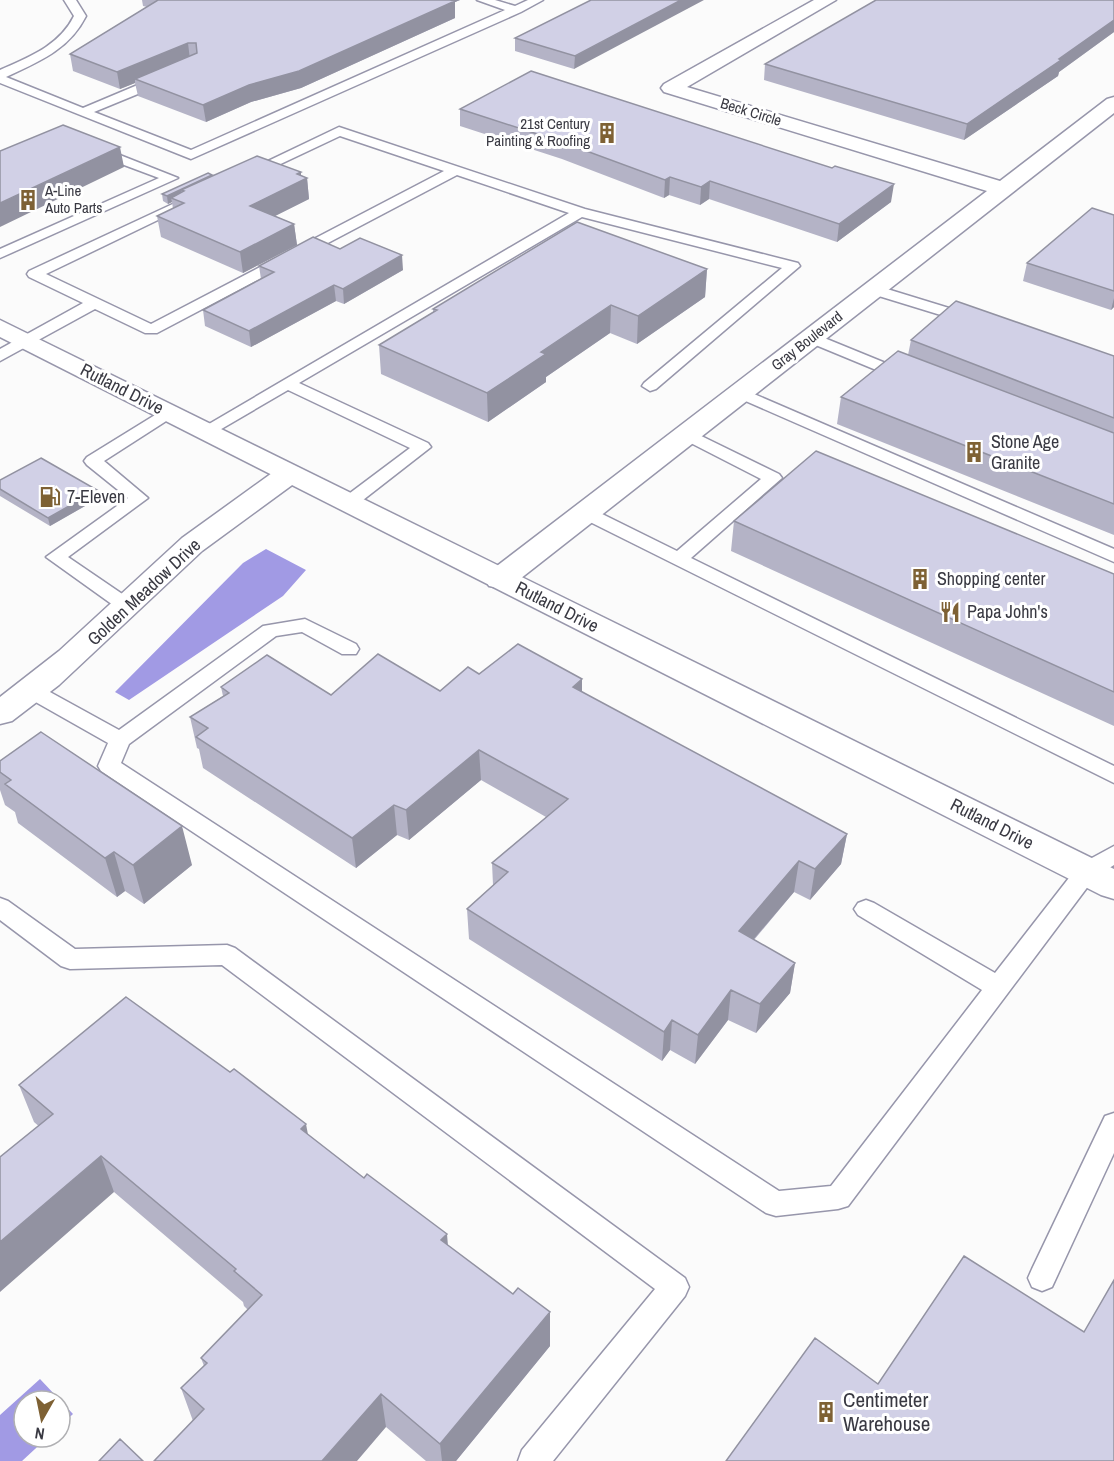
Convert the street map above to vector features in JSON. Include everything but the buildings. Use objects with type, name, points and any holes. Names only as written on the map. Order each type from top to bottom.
[{"type":"street","name":"Beck Circle","points":[[827,0],[671,88],[1003,189]]},
{"type":"street","name":"Gray Boulevard","points":[[500,579],[1114,102]]},
{"type":"street","name":"Rutland Drive","points":[[0,327],[289,474],[1114,885]]},
{"type":"street","name":"Golden Meadow Drive","points":[[0,713],[32,691],[86,646],[181,555],[233,513],[289,474]]},
{"type":"lane","points":[[0,77],[49,51],[74,32],[80,16],[70,0]]},
{"type":"lane","points":[[483,0],[517,10]]},
{"type":"lane","points":[[0,77],[191,155],[537,0]]},
{"type":"lane","points":[[83,112],[175,74]]},
{"type":"lane","points":[[234,180],[339,131],[580,212],[792,266],[650,386]]},
{"type":"lane","points":[[0,254],[171,178],[88,146]]},
{"type":"lane","points":[[192,200],[34,274],[151,330],[456,170]]},
{"type":"lane","points":[[205,431],[580,212]]},
{"type":"lane","points":[[874,290],[985,323]]},
{"type":"lane","points":[[0,356],[95,303]]},
{"type":"lane","points":[[812,338],[918,381]]},
{"type":"lane","points":[[287,384],[422,447],[348,503]]},
{"type":"lane","points":[[740,393],[1114,556]]},
{"type":"lane","points":[[127,606],[55,557],[139,498],[93,461],[168,412]]},
{"type":"lane","points":[[678,559],[773,478],[687,434]]},
{"type":"lane","points":[[586,513],[1114,776]]},
{"type":"lane","points":[[349,650],[305,625],[270,632],[120,740],[109,766],[776,1204],[838,1197],[1087,871],[1114,854]]},
{"type":"lane","points":[[32,691],[120,740]]},
{"type":"lane","points":[[0,907],[70,959],[227,955],[675,1287],[534,1461]]},
{"type":"lane","points":[[866,909],[998,987]]},
{"type":"lane","points":[[1042,1278],[1114,1124]]},
{"type":"shaded area","points":[[266,549],[306,570],[283,596],[129,700],[115,692],[243,563]]},
{"type":"shaded area","points":[[40,1379],[49,1389],[29,1389]]},
{"type":"shaded area","points":[[12,1404],[12,1449],[35,1449],[22,1461],[0,1461],[0,1415]]},
{"type":"place","name":"21st Century Painting & Roofing","points":[[607,133]]},
{"type":"place","name":"A-Line Auto Parts","points":[[28,200]]},
{"type":"place","name":"Stone Age Granite","points":[[974,452]]},
{"type":"place","name":"7-Eleven","points":[[50,497]]},
{"type":"place","name":"Shopping center","points":[[920,579]]},
{"type":"place","name":"Papa John's","points":[[950,612]]},
{"type":"place","name":"Centimeter Warehouse","points":[[826,1412]]}]
